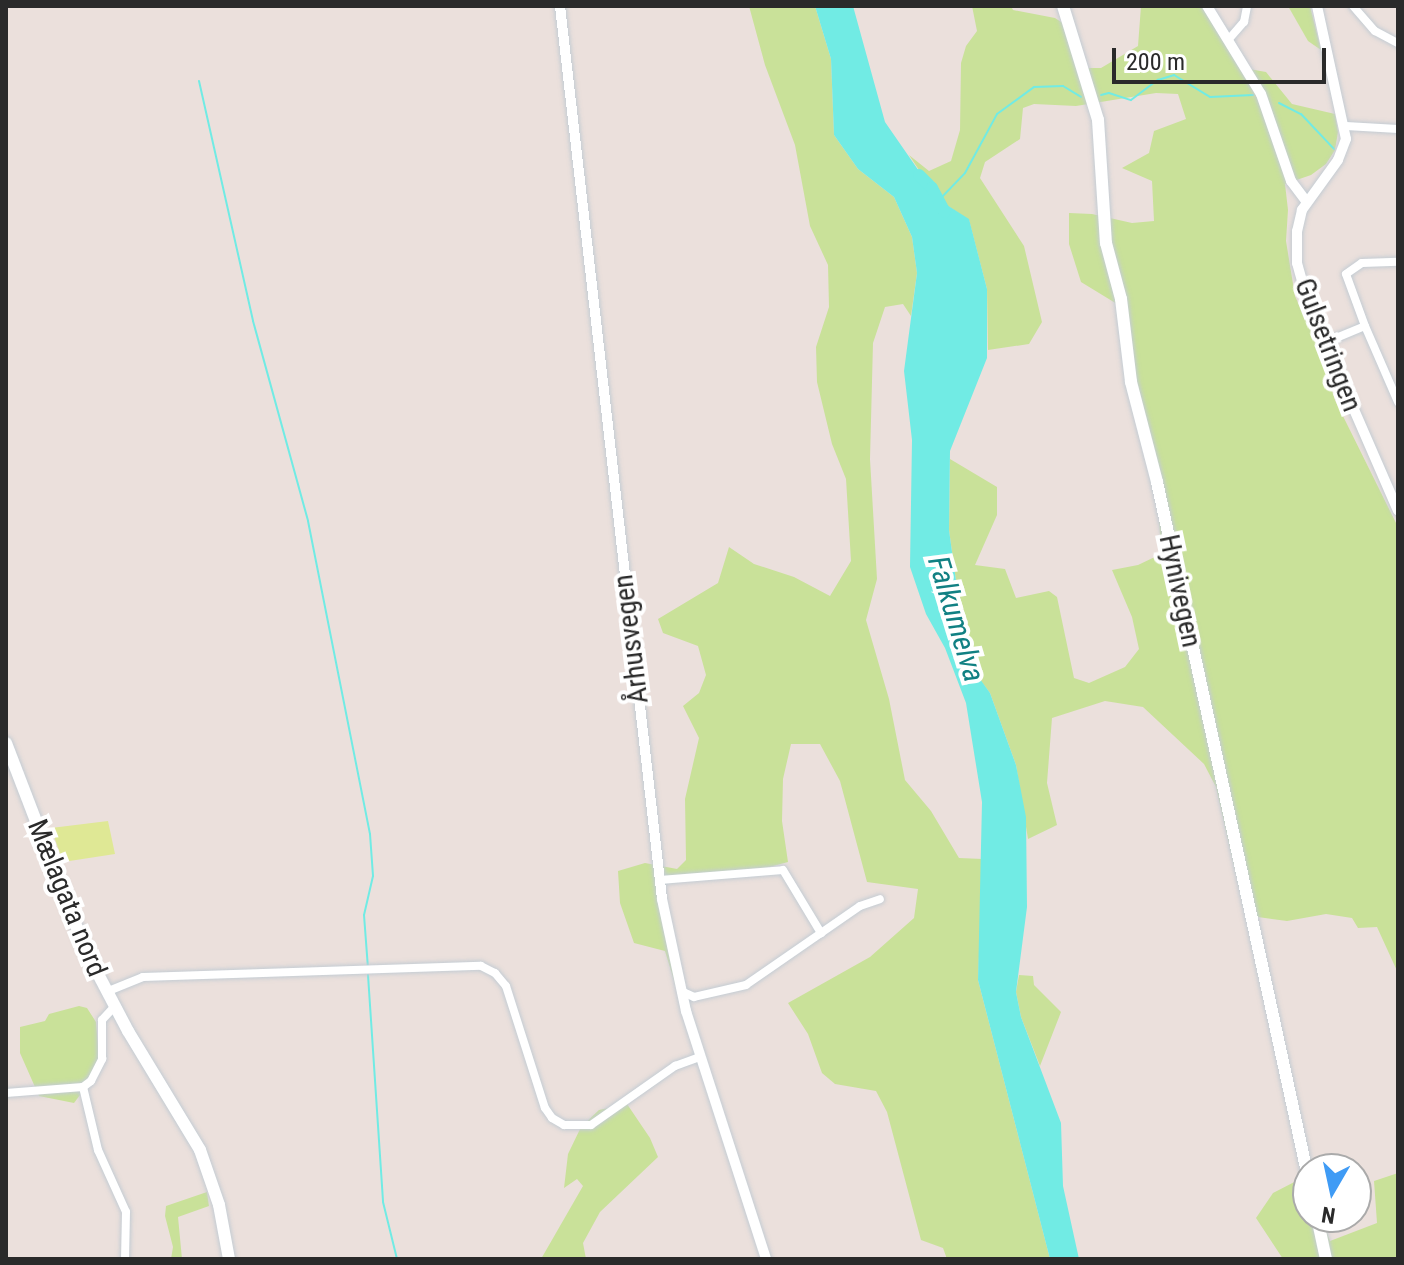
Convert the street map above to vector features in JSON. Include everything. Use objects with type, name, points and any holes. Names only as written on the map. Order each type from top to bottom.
[{"type":"main road","name":"Hynivegen","points":[[1063,6],[1100,130],[1106,243],[1121,299],[1131,382],[1157,482],[1303,1153]]},
{"type":"main road","name":"Mælagata nord","points":[[6,743],[71,915],[106,992],[200,1150],[219,1205],[229,1259]]},
{"type":"main road","points":[[1320,1233],[1326,1259]]},
{"type":"street","name":"Århusvegen","points":[[560,6],[660,880],[686,1011],[766,1259]]},
{"type":"street","points":[[1207,6],[1261,94],[1291,181],[1306,201],[1341,154],[1346,126],[1317,6]]},
{"type":"street","points":[[1229,39],[1244,22],[1247,6]]},
{"type":"street","points":[[1353,6],[1375,31],[1398,43]]},
{"type":"street","points":[[1346,126],[1398,129]]},
{"type":"street","name":"Gulsetringen","points":[[1306,201],[1297,231],[1297,263],[1304,293],[1398,511]]},
{"type":"street","points":[[1398,262],[1362,263],[1346,274],[1398,402]]},
{"type":"street","points":[[1324,343],[1365,326]]},
{"type":"street","points":[[660,880],[783,870],[821,933]]},
{"type":"street","points":[[681,990],[694,997],[746,985],[860,906],[880,899]]},
{"type":"street","points":[[106,992],[143,977],[469,964],[495,973],[509,993],[546,1110],[564,1125],[591,1125],[675,1066],[700,1057]]},
{"type":"street","points":[[686,1011],[694,997]]},
{"type":"street","points":[[6,1093],[83,1087],[99,1069],[100,1025],[114,1007]]},
{"type":"street","points":[[83,1087],[95,1141],[126,1212],[125,1259]]},
{"type":"green space","points":[[749,6],[815,6],[831,59],[834,135],[858,169],[894,197],[912,237],[917,273],[911,316],[903,304],[885,307],[873,343],[870,459],[877,579],[866,620],[889,699],[905,780],[931,811],[959,858],[983,859],[978,980],[1050,1259],[947,1259],[943,1248],[921,1240],[887,1112],[876,1091],[835,1084],[822,1073],[808,1034],[788,1003],[870,957],[914,918],[918,889],[867,882],[840,781],[820,744],[791,744],[783,779],[782,821],[788,862],[755,871],[662,877],[703,1075],[665,951],[634,943],[620,903],[618,871],[645,863],[677,869],[686,860],[685,799],[699,738],[683,706],[699,693],[706,675],[698,646],[663,633],[658,619],[718,583],[729,547],[754,564],[794,577],[830,596],[851,561],[846,479],[832,444],[817,382],[816,347],[829,307],[828,265],[810,226],[795,145],[765,65]]},
{"type":"green space","points":[[972,6],[1011,6],[1013,10],[1055,18],[1072,29],[1087,68],[1101,68],[1138,46],[1141,6],[1211,6],[1249,69],[1266,72],[1292,104],[1335,114],[1338,132],[1335,150],[1326,164],[1311,175],[1285,184],[1288,210],[1286,241],[1295,296],[1320,351],[1335,400],[1398,527],[1398,973],[1377,927],[1358,928],[1352,918],[1326,914],[1287,921],[1251,916],[1244,909],[1216,787],[1204,764],[1143,707],[1105,701],[1052,718],[1047,783],[1057,825],[1028,839],[1016,765],[990,693],[969,665],[972,652],[962,624],[949,530],[950,459],[997,487],[997,515],[975,565],[1005,569],[1016,598],[1049,591],[1057,597],[1074,678],[1089,683],[1125,667],[1139,649],[1132,617],[1112,570],[1138,565],[1161,554],[1158,495],[1117,304],[1081,282],[1069,244],[1069,213],[1092,214],[1132,223],[1154,221],[1152,181],[1122,168],[1149,153],[1154,131],[1186,119],[1178,94],[1156,93],[1076,106],[1034,104],[1023,108],[1020,139],[985,162],[980,178],[1024,246],[1042,322],[1029,344],[988,350],[987,289],[969,220],[939,200],[909,155],[929,171],[951,161],[960,130],[961,63],[966,46],[977,31]]},
{"type":"green space","points":[[1288,6],[1310,6],[1321,50],[1308,41]]},
{"type":"green space","points":[[108,821],[115,854],[63,862],[51,828]]},
{"type":"green space","points":[[1019,975],[1033,976],[1034,985],[1061,1012],[1040,1066],[1021,1017],[1016,992]]},
{"type":"green space","points":[[79,1006],[87,1008],[96,1022],[99,1058],[92,1079],[74,1103],[39,1096],[20,1053],[20,1027],[45,1021],[49,1014]]},
{"type":"green space","points":[[627,1104],[650,1138],[658,1157],[600,1212],[583,1243],[586,1259],[541,1259],[583,1186],[577,1179],[564,1188],[568,1154],[581,1127],[599,1110]]},
{"type":"green space","points":[[1398,1173],[1398,1259],[1283,1259],[1256,1218],[1273,1193],[1292,1183],[1292,1233],[1327,1233],[1330,1241],[1351,1233],[1372,1233],[1372,1225],[1377,1223],[1374,1181]]},
{"type":"green space","points":[[207,1192],[209,1206],[178,1217],[182,1259],[171,1259],[173,1247],[165,1216],[166,1206]]},
{"type":"water","points":[[815,6],[853,6],[885,122],[939,200],[969,219],[987,289],[987,358],[950,451],[949,530],[962,624],[972,653],[970,665],[990,693],[1016,765],[1026,817],[1027,907],[1016,992],[1021,1017],[1061,1123],[1063,1186],[1079,1259],[1050,1259],[978,980],[982,802],[966,703],[945,648],[926,614],[910,567],[912,440],[904,371],[917,273],[912,237],[894,197],[858,169],[834,135],[831,59]]},
{"type":"waterway","points":[[1101,95],[1109,93],[1131,100],[1158,80],[1174,75],[1210,97],[1253,95]]},
{"type":"waterway","points":[[199,81],[253,321],[308,521],[370,834],[373,876],[364,915],[368,968]]},
{"type":"waterway","points":[[939,200],[965,173],[997,114],[1034,87],[1063,86],[1081,97]]},
{"type":"waterway","points":[[1279,103],[1301,114],[1334,149]]},
{"type":"waterway","name":"Falkumelva","points":[[919,175],[932,188],[945,212]]},
{"type":"waterway","points":[[368,975],[383,1202],[397,1259]]}]
